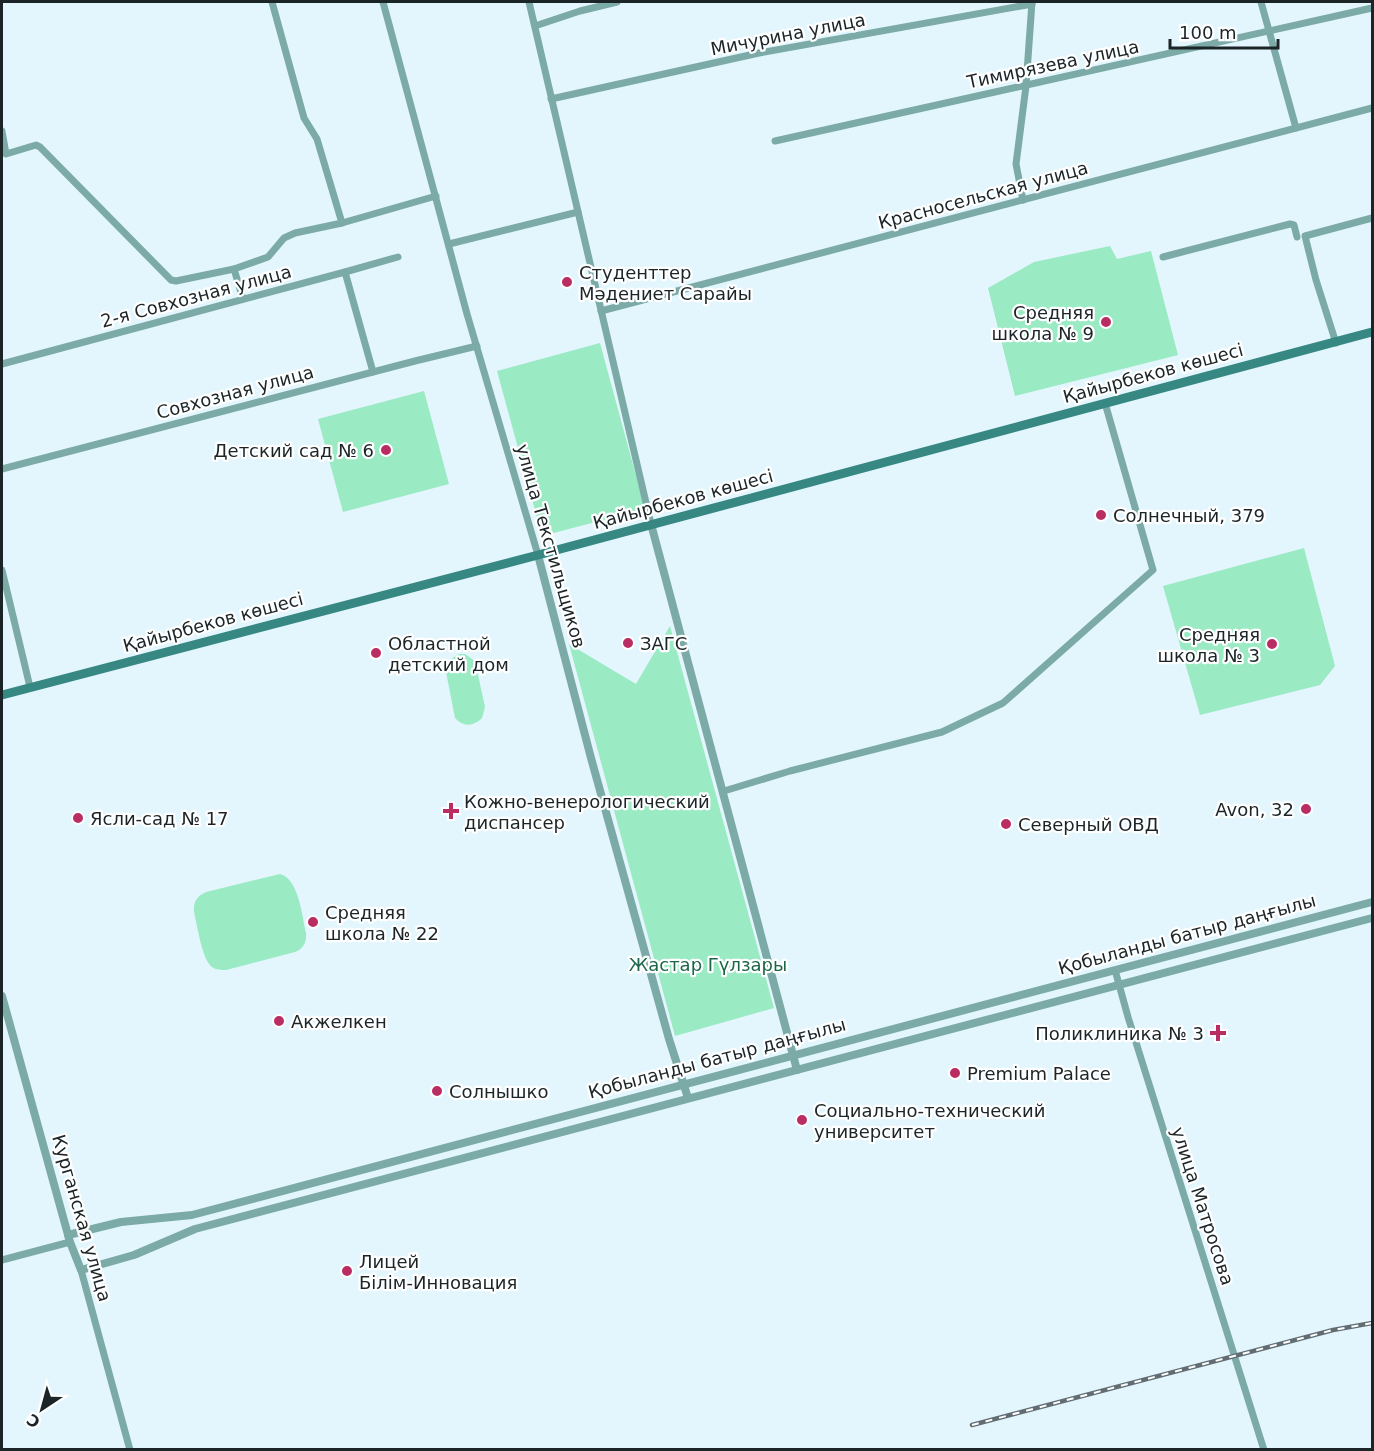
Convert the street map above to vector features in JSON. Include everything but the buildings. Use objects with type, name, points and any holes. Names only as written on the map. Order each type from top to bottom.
[{"type":"main road","name":"Қайырбеков көшесі","points":[[2,694],[538,555],[1372,332]]},
{"type":"street","points":[[272,2],[304,118],[317,139],[342,223]]},
{"type":"street","name":"улица Текстильщиков","points":[[383,2],[477,346],[538,555],[591,758],[682,1084],[688,1098]]},
{"type":"street","points":[[529,2],[651,524],[797,1070]]},
{"type":"street","points":[[535,26],[617,2]]},
{"type":"street","points":[[1261,2],[1296,128]]},
{"type":"street","points":[[1023,200],[1016,164],[1026,86],[1032,3]]},
{"type":"street","name":"Мичурина улица","points":[[551,99],[759,53],[1032,3]]},
{"type":"street","name":"Тимирязева улица","points":[[775,141],[1372,8]]},
{"type":"street","name":"Красносельская улица","points":[[601,311],[1372,108]]},
{"type":"street","points":[[2,131],[6,154],[36,145],[40,147],[171,280],[176,282],[234,269],[268,257],[284,238],[295,233],[342,223],[436,196]]},
{"type":"street","points":[[449,244],[578,212]]},
{"type":"street","points":[[1301,237],[1372,218]]},
{"type":"street","points":[[1163,256],[1290,224],[1294,225],[1301,237],[1336,343]]},
{"type":"street","name":"2-я Совхозная улица","points":[[2,364],[398,257]]},
{"type":"street","points":[[234,269],[243,299]]},
{"type":"street","points":[[345,272],[373,372]]},
{"type":"street","name":"Совхозная улица","points":[[2,469],[477,346]]},
{"type":"street","points":[[724,791],[790,771],[942,732],[979,716],[1003,703],[1153,570],[1105,404]]},
{"type":"street","points":[[2,570],[30,687]]},
{"type":"street","name":"Қобыланды батыр даңғылы","points":[[2,1260],[121,1222],[192,1215],[1372,902]]},
{"type":"street","name":"Қобыланды батыр даңғылы","points":[[81,1270],[134,1255],[195,1229],[1372,918]]},
{"type":"street","name":"улица Матросова","points":[[1115,970],[1264,1449]]},
{"type":"street","name":"Курганская улица","points":[[2,996],[130,1449]]},
{"type":"green space","points":[[1110,246],[1117,259],[1151,251],[1178,355],[1015,396],[988,288],[1034,262]]},
{"type":"green space","points":[[600,343],[645,509],[542,536],[497,371]]},
{"type":"green space","points":[[424,391],[449,484],[343,512],[318,419]]},
{"type":"green space","points":[[1304,548],[1335,666],[1320,685],[1200,715],[1163,586]]},
{"type":"green space","name":"Жастар Гүлзары","points":[[670,626],[774,1008],[675,1036],[569,644],[636,684]]},
{"type":"green space","points":[[459,654],[465,654],[475,661],[485,707],[482,718],[472,724],[461,723],[455,718],[446,672],[449,660]]},
{"type":"green space","points":[[280,874],[292,883],[299,899],[306,933],[302,947],[295,952],[226,970],[212,967],[205,957],[200,941],[194,912],[196,900],[206,892]]},
{"type":"railway","points":[[972,1425],[1333,1330],[1372,1323]]},
{"type":"place","name":"Студенттер Мәдениет Сарайы","points":[[567,282]]},
{"type":"place","name":"Средняя школа № 9","points":[[1106,322]]},
{"type":"place","name":"Детский сад № 6","points":[[386,450]]},
{"type":"place","name":"Солнечный, 379","points":[[1101,515]]},
{"type":"place","name":"ЗАГС","points":[[628,643]]},
{"type":"place","name":"Средняя школа № 3","points":[[1272,644]]},
{"type":"place","name":"Областной детский дом","points":[[376,653]]},
{"type":"place","name":"Avon, 32","points":[[1306,809]]},
{"type":"place","name":"Кожно-венерологический диспансер","points":[[451,811]]},
{"type":"place","name":"Ясли-сад № 17","points":[[78,818]]},
{"type":"place","name":"Северный ОВД","points":[[1006,824]]},
{"type":"place","name":"Средняя школа № 22","points":[[313,922]]},
{"type":"place","name":"Акжелкен","points":[[279,1021]]},
{"type":"place","name":"Поликлиника № 3","points":[[1218,1033]]},
{"type":"place","name":"Premium Palace","points":[[955,1073]]},
{"type":"place","name":"Солнышко","points":[[437,1091]]},
{"type":"place","name":"Социально-технический университет","points":[[802,1120]]},
{"type":"place","name":"Лицей Білім-Инновация","points":[[347,1271]]}]
